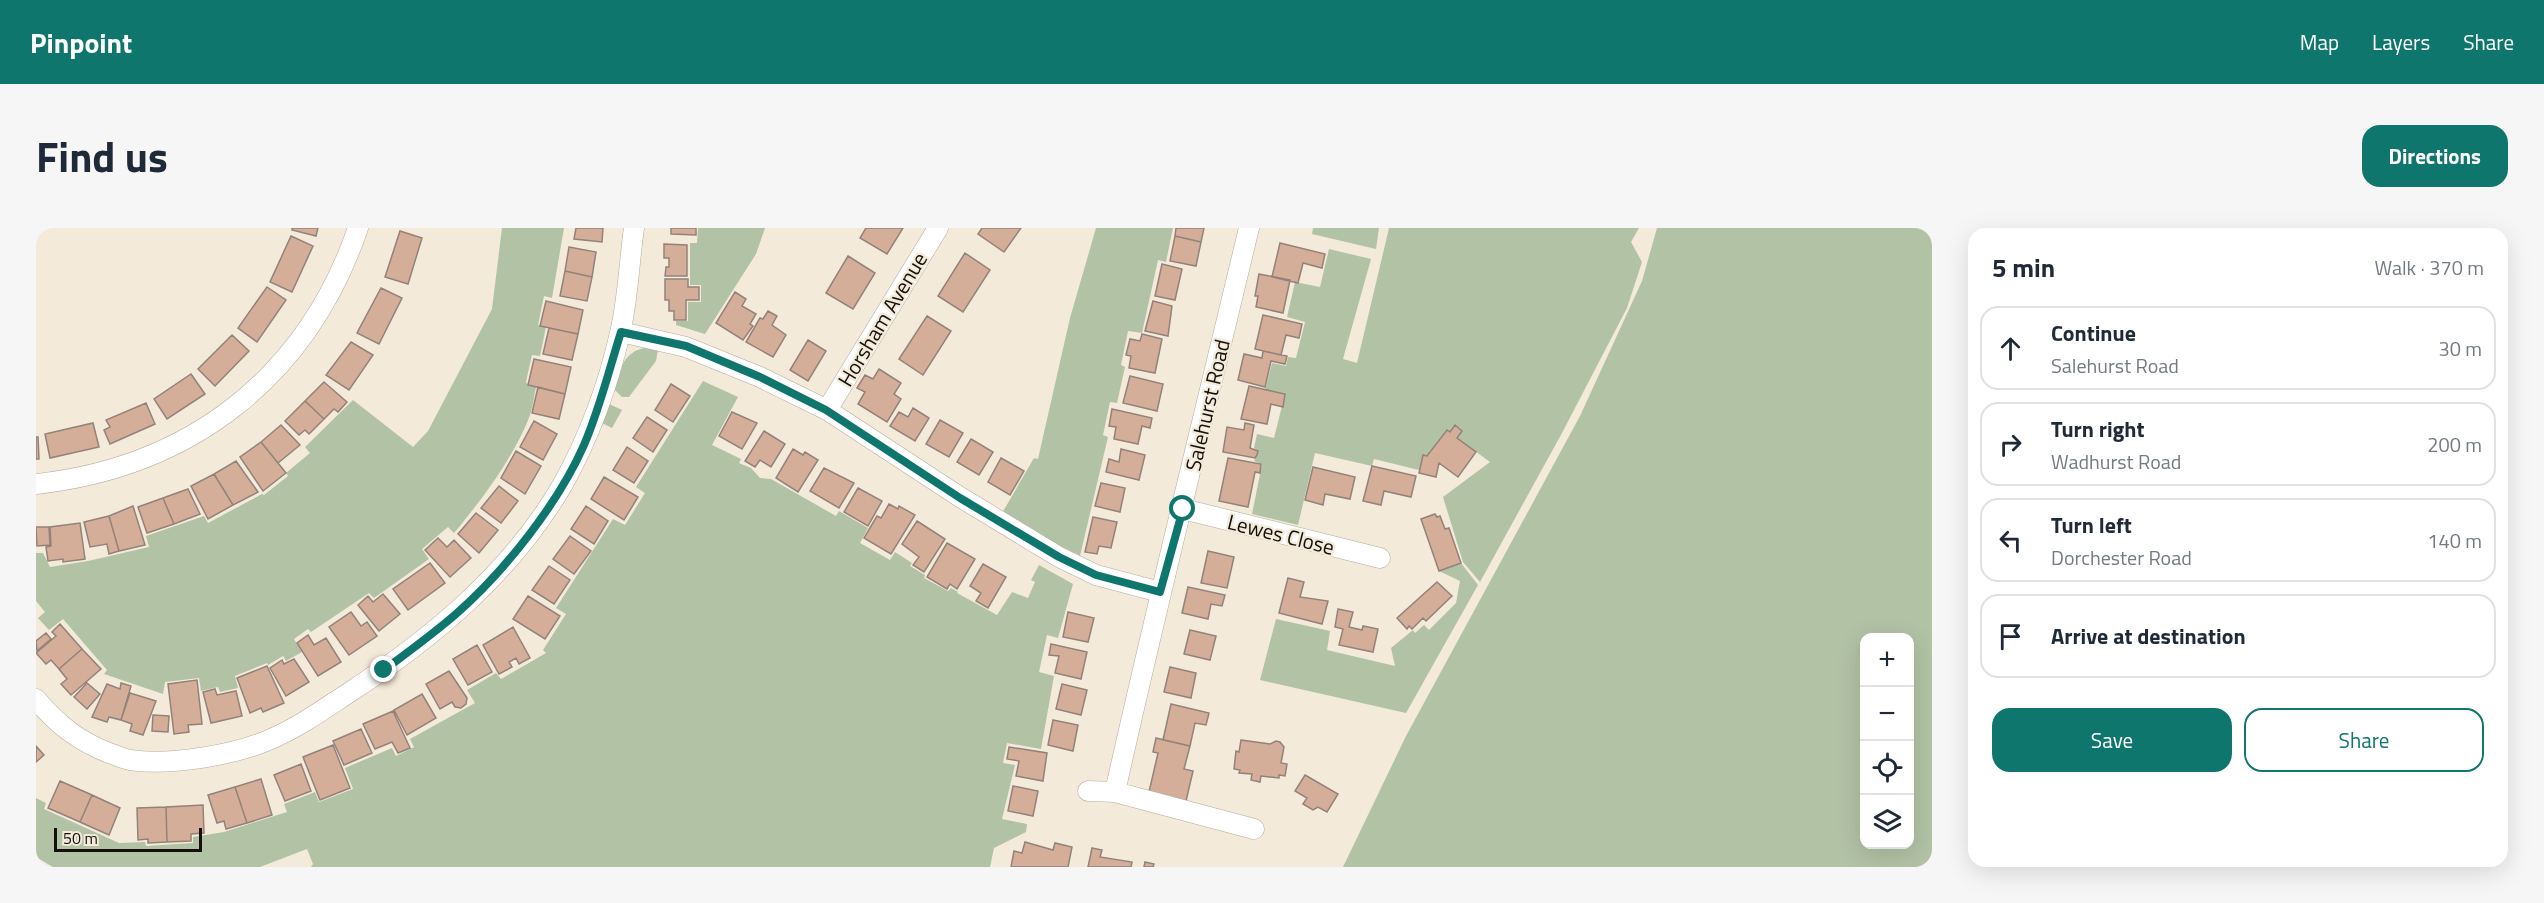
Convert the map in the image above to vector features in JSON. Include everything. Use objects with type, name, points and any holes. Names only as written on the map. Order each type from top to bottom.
[{"type":"street","points":[[36,484],[72,480],[110,471],[159,454],[198,433],[228,413],[275,370],[319,313],[347,261],[358,228]]},
{"type":"street","points":[[36,699],[55,721],[85,744],[130,760],[175,761],[229,753],[269,741],[300,725],[384,670],[455,615],[489,582],[522,544],[561,487],[583,446],[599,405],[621,332],[634,228]]},
{"type":"street","name":"Horsham Avenue","points":[[826,410],[938,228]]},
{"type":"street","name":"Salehurst Road","points":[[1115,792],[1160,592],[1183,509],[1249,228]]},
{"type":"street","points":[[621,332],[686,346],[760,377],[826,410],[960,498],[1059,557],[1096,575],[1160,592]]},
{"type":"street","name":"Lewes Close","points":[[1183,509],[1380,558]]},
{"type":"street","points":[[1088,790],[1115,792],[1254,829]]},
{"type":"green space","points":[[502,228],[564,228],[552,298],[544,296],[538,325],[546,327],[540,356],[532,355],[526,382],[536,387],[532,408],[516,445],[497,477],[475,507],[454,533],[448,527],[422,549],[429,559],[374,598],[369,593],[311,632],[308,629],[294,639],[302,652],[286,661],[283,656],[268,665],[267,663],[235,676],[238,688],[220,692],[218,687],[201,691],[199,678],[165,682],[163,694],[104,674],[107,670],[63,619],[49,630],[38,618],[45,612],[36,601],[36,553],[43,553],[50,567],[88,561],[149,547],[146,536],[204,516],[208,523],[264,495],[288,476],[286,473],[310,453],[305,447],[353,400],[413,447],[428,431],[492,309]]},
{"type":"green space","points":[[698,228],[765,228],[756,254],[705,334],[676,325],[676,321],[688,321],[688,302],[701,302],[701,285],[690,285],[690,243],[697,243]]},
{"type":"green space","points":[[1096,228],[1173,228],[1166,262],[1158,260],[1142,333],[1128,331],[1121,365],[1125,367],[1117,403],[1110,402],[1103,435],[1108,437],[1080,556],[1001,515],[1034,458],[1038,459],[1070,318]]},
{"type":"green space","points":[[1313,228],[1379,228],[1376,249],[1312,234]]},
{"type":"green space","points":[[1389,228],[1639,228],[1631,242],[1642,262],[1627,308],[1562,433],[1480,582],[1463,562],[1443,497],[1490,462],[1457,438],[1462,431],[1455,425],[1450,432],[1446,430],[1427,456],[1423,456],[1419,470],[1374,459],[1372,466],[1315,453],[1298,525],[1252,514],[1262,464],[1254,461],[1258,451],[1254,448],[1257,434],[1274,438],[1285,394],[1265,390],[1272,363],[1286,366],[1288,357],[1296,358],[1305,322],[1287,317],[1295,282],[1320,287],[1329,249],[1371,259],[1343,359],[1357,363]]},
{"type":"green space","points":[[1657,228],[1932,228],[1932,867],[1343,867],[1406,736],[1580,416],[1642,281]]},
{"type":"green space","points":[[645,348],[658,350],[656,361],[629,397],[622,397],[613,388],[620,369],[627,357]]},
{"type":"green space","points":[[703,381],[738,397],[712,445],[741,459],[739,463],[751,468],[760,478],[771,479],[836,516],[839,511],[868,528],[860,543],[890,560],[895,552],[912,563],[910,566],[925,575],[924,578],[948,591],[951,588],[997,615],[1012,592],[1028,598],[1035,582],[1031,580],[1039,565],[1073,584],[1058,638],[1047,635],[1039,672],[1054,676],[1041,749],[1007,743],[1003,763],[1015,765],[1002,819],[1027,824],[1026,832],[994,848],[990,867],[311,867],[313,864],[307,849],[260,867],[53,867],[36,857],[36,798],[46,803],[44,809],[119,843],[145,842],[146,846],[193,843],[193,837],[224,832],[287,812],[284,804],[315,792],[319,802],[353,789],[345,768],[392,748],[396,756],[414,747],[410,739],[475,703],[467,690],[496,673],[501,679],[546,653],[543,650],[566,614],[556,608],[613,519],[625,525],[645,493],[636,487]]},
{"type":"green space","points":[[609,404],[622,410],[612,428],[602,423]]},
{"type":"green space","points":[[1461,563],[1478,585],[1406,713],[1260,680],[1276,619],[1330,631],[1327,650],[1395,666],[1391,648],[1413,630],[1415,633],[1424,625],[1429,630],[1456,603],[1460,581],[1439,571]]},
{"type":"building","points":[[292,228],[318,228],[316,236],[292,230]]},
{"type":"building","points":[[576,228],[603,228],[602,242],[574,239]]},
{"type":"building","points":[[671,228],[696,228],[696,235],[671,234]]},
{"type":"building","points":[[866,228],[903,228],[887,254],[860,238]]},
{"type":"building","points":[[982,228],[1021,228],[1004,252],[978,234]]},
{"type":"building","points":[[1176,228],[1204,228],[1201,242],[1175,236]]},
{"type":"building","points":[[400,231],[422,238],[408,284],[385,277]]},
{"type":"building","points":[[291,236],[313,246],[292,292],[270,282]]},
{"type":"building","points":[[1175,236],[1201,242],[1196,266],[1170,261]]},
{"type":"building","points":[[1280,243],[1325,254],[1322,268],[1303,263],[1298,283],[1272,277]]},
{"type":"building","points":[[664,244],[687,245],[687,276],[665,276],[666,267],[669,267],[669,258],[664,258]]},
{"type":"building","points":[[569,247],[596,252],[592,277],[565,271]]},
{"type":"building","points":[[965,253],[990,270],[963,312],[938,296]]},
{"type":"building","points":[[848,256],[875,273],[853,309],[826,293]]},
{"type":"building","points":[[1162,264],[1182,269],[1175,300],[1155,296]]},
{"type":"building","points":[[565,271],[592,277],[587,301],[560,296]]},
{"type":"building","points":[[1259,274],[1290,280],[1283,313],[1256,307],[1258,296],[1255,296]]},
{"type":"building","points":[[665,279],[688,279],[688,287],[699,287],[699,300],[686,300],[686,320],[674,320],[674,311],[669,311],[669,300],[665,300]]},
{"type":"building","points":[[267,287],[286,300],[257,342],[238,328]]},
{"type":"building","points":[[381,288],[402,298],[379,344],[357,333]]},
{"type":"building","points":[[735,292],[746,299],[742,306],[756,314],[750,324],[753,326],[743,340],[716,323]]},
{"type":"building","points":[[546,301],[583,310],[578,334],[540,326]]},
{"type":"building","points":[[1153,301],[1172,306],[1168,336],[1145,331]]},
{"type":"building","points":[[768,311],[777,316],[772,325],[786,335],[773,357],[746,342],[760,318],[763,319]]},
{"type":"building","points":[[1263,315],[1302,324],[1299,338],[1286,335],[1281,355],[1255,349]]},
{"type":"building","points":[[927,316],[951,331],[923,375],[899,359]]},
{"type":"building","points":[[549,328],[578,334],[572,360],[543,354]]},
{"type":"building","points":[[1142,334],[1162,339],[1155,373],[1129,368],[1131,356],[1126,355],[1130,339],[1140,341]]},
{"type":"building","points":[[232,335],[249,351],[215,386],[198,369]]},
{"type":"building","points":[[808,340],[826,351],[808,381],[790,370]]},
{"type":"building","points":[[351,342],[373,355],[349,390],[326,375]]},
{"type":"building","points":[[1263,351],[1287,356],[1285,364],[1271,361],[1265,387],[1238,380],[1244,354],[1262,358]]},
{"type":"building","points":[[534,359],[571,367],[565,394],[528,385]]},
{"type":"building","points":[[879,369],[901,383],[894,394],[901,399],[887,422],[858,404],[865,392],[857,388],[865,375],[873,379]]},
{"type":"building","points":[[191,374],[205,394],[167,419],[154,399]]},
{"type":"building","points":[[1130,376],[1163,384],[1157,411],[1123,403]]},
{"type":"building","points":[[324,382],[347,402],[338,412],[334,409],[324,419],[305,401]]},
{"type":"building","points":[[671,384],[690,396],[673,422],[655,410]]},
{"type":"building","points":[[1249,386],[1285,394],[1283,407],[1271,404],[1267,424],[1241,419]]},
{"type":"building","points":[[538,387],[565,394],[559,419],[532,413]]},
{"type":"building","points":[[305,401],[324,419],[309,434],[305,430],[299,435],[285,421]]},
{"type":"building","points":[[146,403],[155,424],[110,444],[104,430],[110,427],[106,420]]},
{"type":"building","points":[[913,408],[929,418],[915,441],[890,426],[899,412],[908,417]]},
{"type":"building","points":[[1112,409],[1152,418],[1150,428],[1142,426],[1138,444],[1114,439],[1116,427],[1109,426]]},
{"type":"building","points":[[732,412],[757,423],[742,449],[719,436]]},
{"type":"building","points":[[647,417],[667,430],[653,452],[633,438]]},
{"type":"building","points":[[940,420],[963,433],[949,457],[926,444]]},
{"type":"building","points":[[534,421],[557,434],[543,460],[520,447]]},
{"type":"building","points":[[93,423],[99,447],[50,458],[45,434]]},
{"type":"building","points":[[1245,423],[1254,425],[1250,448],[1258,451],[1255,458],[1223,452],[1227,427],[1244,430]]},
{"type":"building","points":[[281,425],[300,445],[278,463],[261,442]]},
{"type":"building","points":[[1455,425],[1462,431],[1457,438],[1476,452],[1458,477],[1439,463],[1436,477],[1419,473],[1423,455],[1427,456],[1447,430],[1450,432]]},
{"type":"building","points":[[764,431],[785,444],[771,467],[760,460],[755,467],[745,461]]},
{"type":"building","points":[[36,437],[38,437],[39,459],[36,459]]},
{"type":"building","points":[[971,439],[993,452],[979,475],[957,462]]},
{"type":"building","points":[[261,442],[286,473],[263,491],[240,457]]},
{"type":"building","points":[[627,447],[648,461],[634,483],[613,470]]},
{"type":"building","points":[[793,449],[803,455],[805,452],[818,460],[798,492],[776,478]]},
{"type":"building","points":[[1121,449],[1145,455],[1139,480],[1106,472],[1109,459],[1119,462]]},
{"type":"building","points":[[516,451],[541,466],[525,494],[501,478]]},
{"type":"building","points":[[1001,458],[1024,471],[1010,495],[988,482]]},
{"type":"building","points":[[1228,458],[1261,464],[1260,473],[1255,472],[1248,507],[1219,501]]},
{"type":"building","points":[[236,461],[258,492],[233,505],[214,474]]},
{"type":"building","points":[[1372,466],[1416,476],[1411,497],[1384,491],[1381,505],[1363,501]]},
{"type":"building","points":[[1313,467],[1355,477],[1350,499],[1325,494],[1323,505],[1305,500]]},
{"type":"building","points":[[824,468],[854,483],[839,508],[810,491]]},
{"type":"building","points":[[214,474],[233,505],[208,519],[191,486]]},
{"type":"building","points":[[604,477],[638,497],[624,520],[591,499]]},
{"type":"building","points":[[1101,483],[1125,488],[1120,512],[1095,506]]},
{"type":"building","points":[[499,486],[518,501],[501,523],[481,508]]},
{"type":"building","points":[[858,488],[882,501],[868,526],[844,512]]},
{"type":"building","points":[[188,489],[200,514],[174,524],[163,498]]},
{"type":"building","points":[[163,498],[174,524],[147,533],[138,507]]},
{"type":"building","points":[[889,504],[898,509],[899,506],[915,515],[891,554],[864,538],[877,516],[881,518]]},
{"type":"building","points":[[133,506],[145,545],[119,551],[109,516]]},
{"type":"building","points":[[586,506],[608,521],[594,544],[571,529]]},
{"type":"building","points":[[476,513],[498,530],[479,553],[458,534]]},
{"type":"building","points":[[1435,514],[1437,517],[1440,516],[1445,529],[1449,528],[1461,563],[1439,571],[1421,519]]},
{"type":"building","points":[[109,516],[119,551],[109,554],[107,544],[90,547],[84,522]]},
{"type":"building","points":[[1093,517],[1117,522],[1111,548],[1099,546],[1097,554],[1085,552]]},
{"type":"building","points":[[917,521],[945,539],[924,572],[913,565],[919,557],[902,544]]},
{"type":"building","points":[[80,523],[85,559],[63,562],[63,559],[48,561],[46,547],[51,546],[50,527]]},
{"type":"building","points":[[36,527],[49,527],[50,545],[37,546]]},
{"type":"building","points":[[570,536],[591,551],[574,574],[553,559]]},
{"type":"building","points":[[438,538],[447,547],[454,540],[471,558],[450,577],[425,550]]},
{"type":"building","points":[[947,543],[975,559],[957,589],[950,584],[947,589],[927,577]]},
{"type":"building","points":[[1208,551],[1234,557],[1227,588],[1201,583]]},
{"type":"building","points":[[430,563],[445,583],[408,610],[393,589]]},
{"type":"building","points":[[983,564],[1006,577],[988,608],[976,601],[981,593],[970,586]]},
{"type":"building","points":[[549,566],[570,580],[554,604],[532,590]]},
{"type":"building","points":[[1288,578],[1304,582],[1300,597],[1328,601],[1322,624],[1279,613]]},
{"type":"building","points":[[1437,582],[1452,596],[1426,621],[1423,618],[1412,629],[1409,626],[1407,629],[1397,618]]},
{"type":"building","points":[[1188,587],[1225,595],[1222,606],[1211,604],[1208,619],[1182,613]]},
{"type":"building","points":[[383,594],[400,614],[379,631],[358,605],[368,596],[373,602]]},
{"type":"building","points":[[528,596],[560,616],[545,639],[513,619]]},
{"type":"building","points":[[1338,609],[1353,612],[1349,627],[1362,630],[1363,626],[1378,629],[1373,652],[1339,645],[1343,629],[1335,627]]},
{"type":"building","points":[[351,612],[361,626],[367,622],[377,636],[349,655],[329,627]]},
{"type":"building","points":[[1068,612],[1094,618],[1088,642],[1063,637]]},
{"type":"building","points":[[60,624],[82,649],[59,669],[51,660],[46,664],[36,653],[56,636],[52,632]]},
{"type":"building","points":[[513,627],[530,658],[519,664],[516,658],[509,662],[512,667],[499,674],[483,645]]},
{"type":"building","points":[[1190,630],[1216,636],[1210,660],[1184,654]]},
{"type":"building","points":[[46,633],[51,639],[37,651],[36,641]]},
{"type":"building","points":[[308,635],[314,645],[326,638],[341,662],[318,676],[297,643]]},
{"type":"building","points":[[1051,644],[1087,652],[1081,679],[1055,673],[1059,656],[1049,655]]},
{"type":"building","points":[[477,645],[492,672],[468,685],[453,659]]},
{"type":"building","points":[[82,649],[101,669],[71,695],[61,684],[67,679],[59,669]]},
{"type":"building","points":[[294,659],[309,682],[286,696],[270,668],[282,660],[284,664]]},
{"type":"building","points":[[267,666],[284,703],[263,712],[261,708],[250,713],[237,678]]},
{"type":"building","points":[[1170,667],[1196,673],[1191,698],[1164,692]]},
{"type":"building","points":[[449,671],[467,698],[466,704],[461,708],[455,707],[452,702],[440,709],[426,684]]},
{"type":"building","points":[[197,680],[202,724],[188,725],[189,732],[174,734],[168,684]]},
{"type":"building","points":[[87,683],[100,694],[87,709],[74,697]]},
{"type":"building","points":[[121,683],[131,686],[121,720],[109,717],[107,722],[92,717],[107,684],[120,689]]},
{"type":"building","points":[[1062,684],[1087,690],[1081,715],[1056,709]]},
{"type":"building","points":[[215,689],[217,695],[236,691],[242,716],[211,723],[203,692]]},
{"type":"building","points":[[130,693],[156,701],[143,735],[130,731],[132,724],[121,720]]},
{"type":"building","points":[[422,694],[436,718],[407,735],[394,710]]},
{"type":"building","points":[[1171,704],[1209,713],[1206,725],[1195,723],[1190,746],[1163,740]]},
{"type":"building","points":[[393,711],[410,748],[398,753],[392,742],[375,749],[363,724]]},
{"type":"building","points":[[153,715],[169,716],[168,732],[152,731]]},
{"type":"building","points":[[1053,720],[1078,725],[1073,751],[1048,745]]},
{"type":"building","points":[[361,729],[372,753],[344,765],[333,741]]},
{"type":"building","points":[[1156,738],[1190,746],[1184,769],[1193,771],[1186,801],[1149,792],[1158,753],[1153,752]]},
{"type":"building","points":[[1241,740],[1270,744],[1280,742],[1284,747],[1281,763],[1287,764],[1285,776],[1279,775],[1279,778],[1261,776],[1260,782],[1251,780],[1252,774],[1239,773],[1240,770],[1234,769],[1236,751],[1239,752]]},
{"type":"building","points":[[333,745],[350,788],[320,800],[303,757]]},
{"type":"building","points":[[36,746],[44,755],[36,762]]},
{"type":"building","points":[[1009,747],[1047,753],[1043,781],[1016,776],[1019,761],[1007,759]]},
{"type":"building","points":[[301,764],[311,791],[285,801],[274,775]]},
{"type":"building","points":[[1305,775],[1338,794],[1327,812],[1318,807],[1313,810],[1303,804],[1307,798],[1295,791]]},
{"type":"building","points":[[261,779],[272,815],[247,823],[235,787]]},
{"type":"building","points":[[60,781],[92,795],[80,822],[48,808]]},
{"type":"building","points":[[1013,786],[1038,791],[1033,816],[1008,811]]},
{"type":"building","points":[[235,787],[247,823],[226,829],[224,821],[217,823],[208,795]]},
{"type":"building","points":[[92,795],[120,808],[109,835],[80,822]]},
{"type":"building","points":[[203,805],[204,833],[191,834],[191,841],[167,842],[166,807]]},
{"type":"building","points":[[166,807],[167,842],[148,843],[148,839],[138,840],[137,808]]},
{"type":"building","points":[[1025,842],[1053,850],[1055,843],[1072,847],[1068,867],[1011,867],[1014,851],[1022,853]]},
{"type":"building","points":[[1092,848],[1102,850],[1100,857],[1132,862],[1131,867],[1088,867]]},
{"type":"building","points":[[1145,862],[1154,864],[1153,867],[1144,867]]},
{"type":"route","points":[[384,670],[455,615],[489,582],[522,544],[561,487],[583,446],[599,405],[621,332],[686,346],[760,377],[826,410],[960,498],[1059,557],[1096,575],[1160,592],[1183,509]]}]
